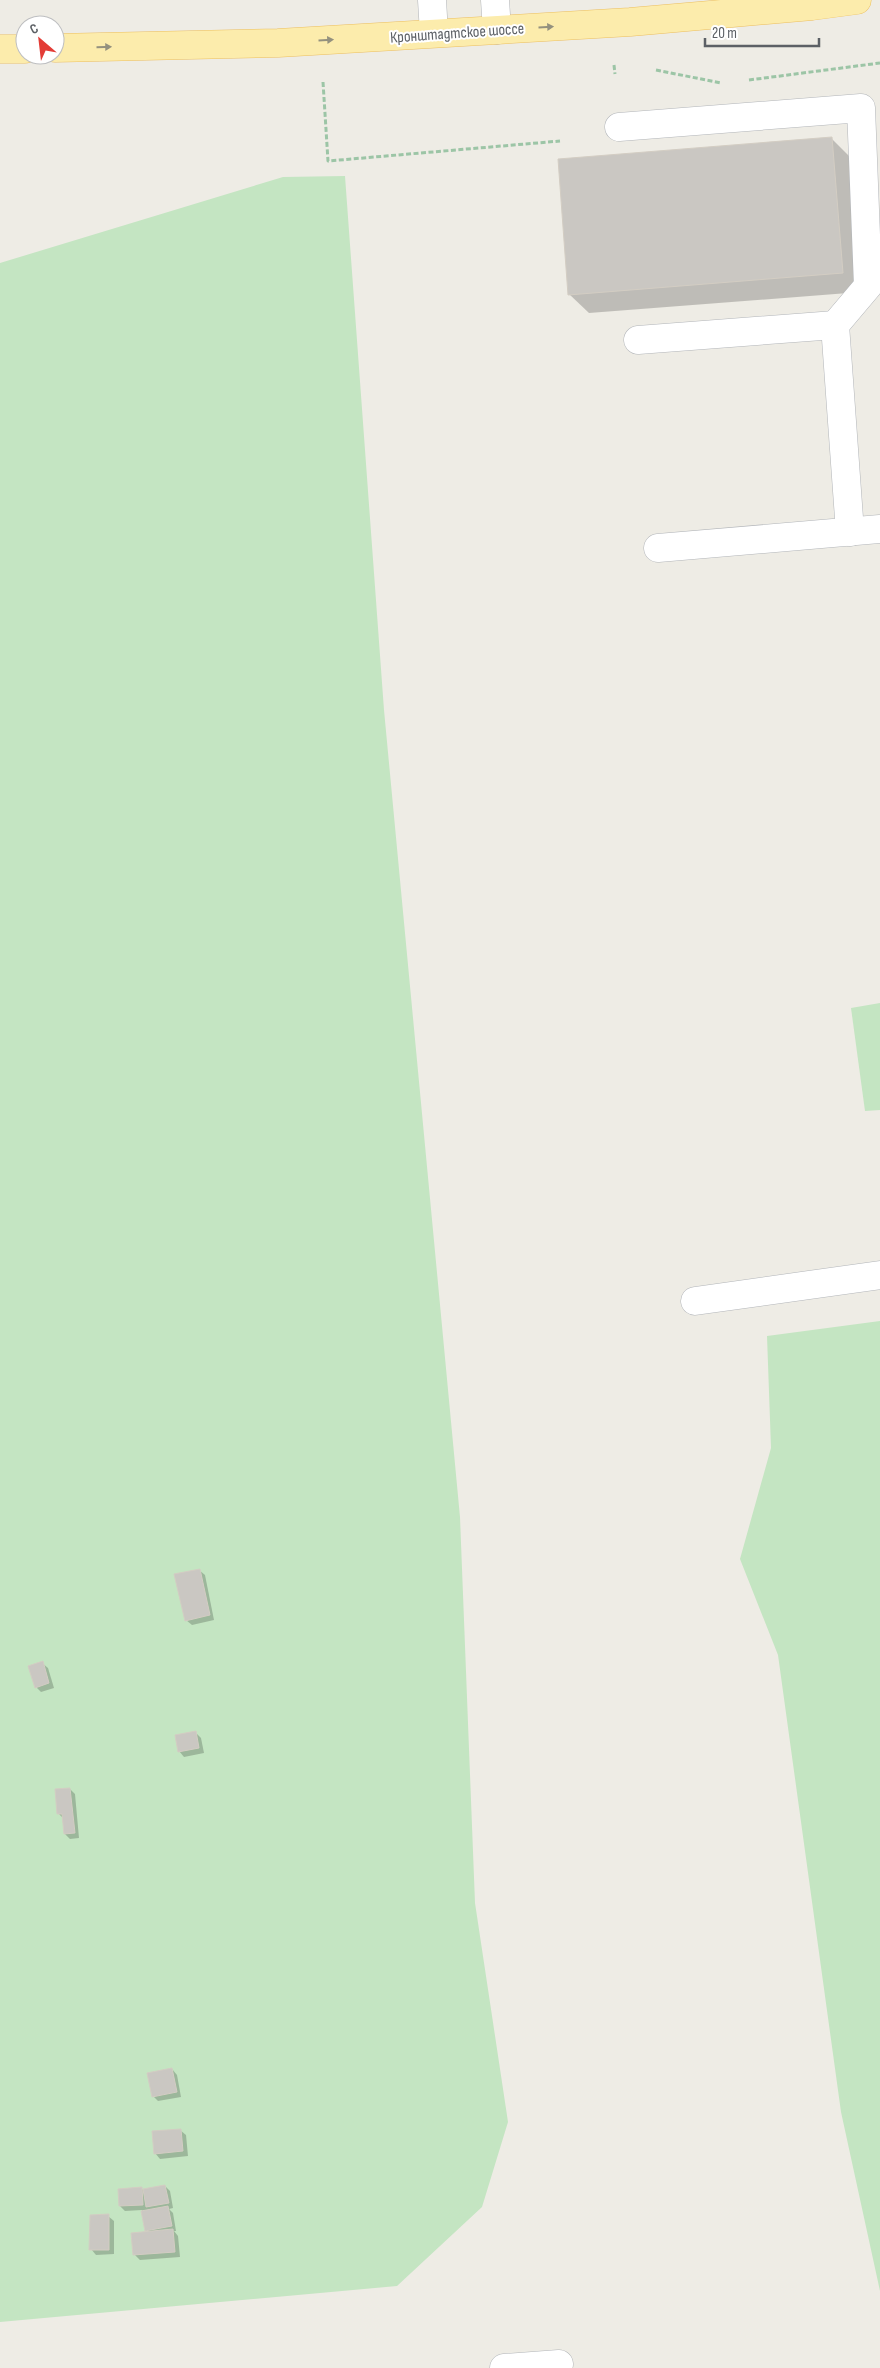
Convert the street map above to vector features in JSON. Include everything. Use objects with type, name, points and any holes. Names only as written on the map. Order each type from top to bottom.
[{"type":"main road","name":"Кронштадтское шоссе","points":[[65,48],[278,43],[434,34],[630,22],[812,6],[857,0]]},
{"type":"main road","points":[[0,49],[15,48]]},
{"type":"street","points":[[432,0],[434,34]]},
{"type":"street","points":[[495,0],[497,30]]},
{"type":"street","points":[[619,127],[861,108],[868,286],[835,325],[850,532]]},
{"type":"street","points":[[638,340],[835,325]]},
{"type":"street","points":[[658,548],[880,529]]},
{"type":"street","points":[[695,1301],[880,1275]]},
{"type":"street","points":[[504,2368],[559,2364]]},
{"type":"path","points":[[744,81],[880,63]]},
{"type":"path","points":[[614,65],[615,74]]},
{"type":"path","points":[[656,70],[724,84]]},
{"type":"path","points":[[323,82],[328,161],[560,141]]},
{"type":"green space","points":[[345,176],[384,710],[460,1517],[475,1903],[508,2122],[482,2207],[397,2286],[0,2322],[0,263],[283,177]]},
{"type":"green space","points":[[880,1003],[880,1110],[865,1111],[851,1008]]},
{"type":"green space","points":[[880,1321],[880,2291],[841,2112],[778,1655],[740,1559],[771,1448],[767,1336]]},
{"type":"building","points":[[832,137],[843,273],[568,295],[558,159]]},
{"type":"building","points":[[200,1569],[210,1615],[185,1621],[174,1574]]},
{"type":"building","points":[[43,1661],[49,1683],[35,1688],[28,1666]]},
{"type":"building","points":[[196,1731],[199,1748],[178,1752],[175,1735]]},
{"type":"building","points":[[70,1788],[75,1833],[64,1834],[62,1814],[57,1814],[55,1789]]},
{"type":"building","points":[[172,2068],[177,2092],[152,2097],[147,2073]]},
{"type":"building","points":[[181,2129],[183,2151],[154,2154],[152,2131]]},
{"type":"building","points":[[165,2185],[169,2203],[146,2207],[143,2189]]},
{"type":"building","points":[[142,2187],[143,2205],[119,2206],[118,2189]]},
{"type":"building","points":[[168,2206],[172,2226],[145,2231],[141,2211]]},
{"type":"building","points":[[109,2214],[109,2250],[89,2250],[90,2215]]},
{"type":"building","points":[[173,2229],[175,2252],[133,2255],[131,2233]]}]
